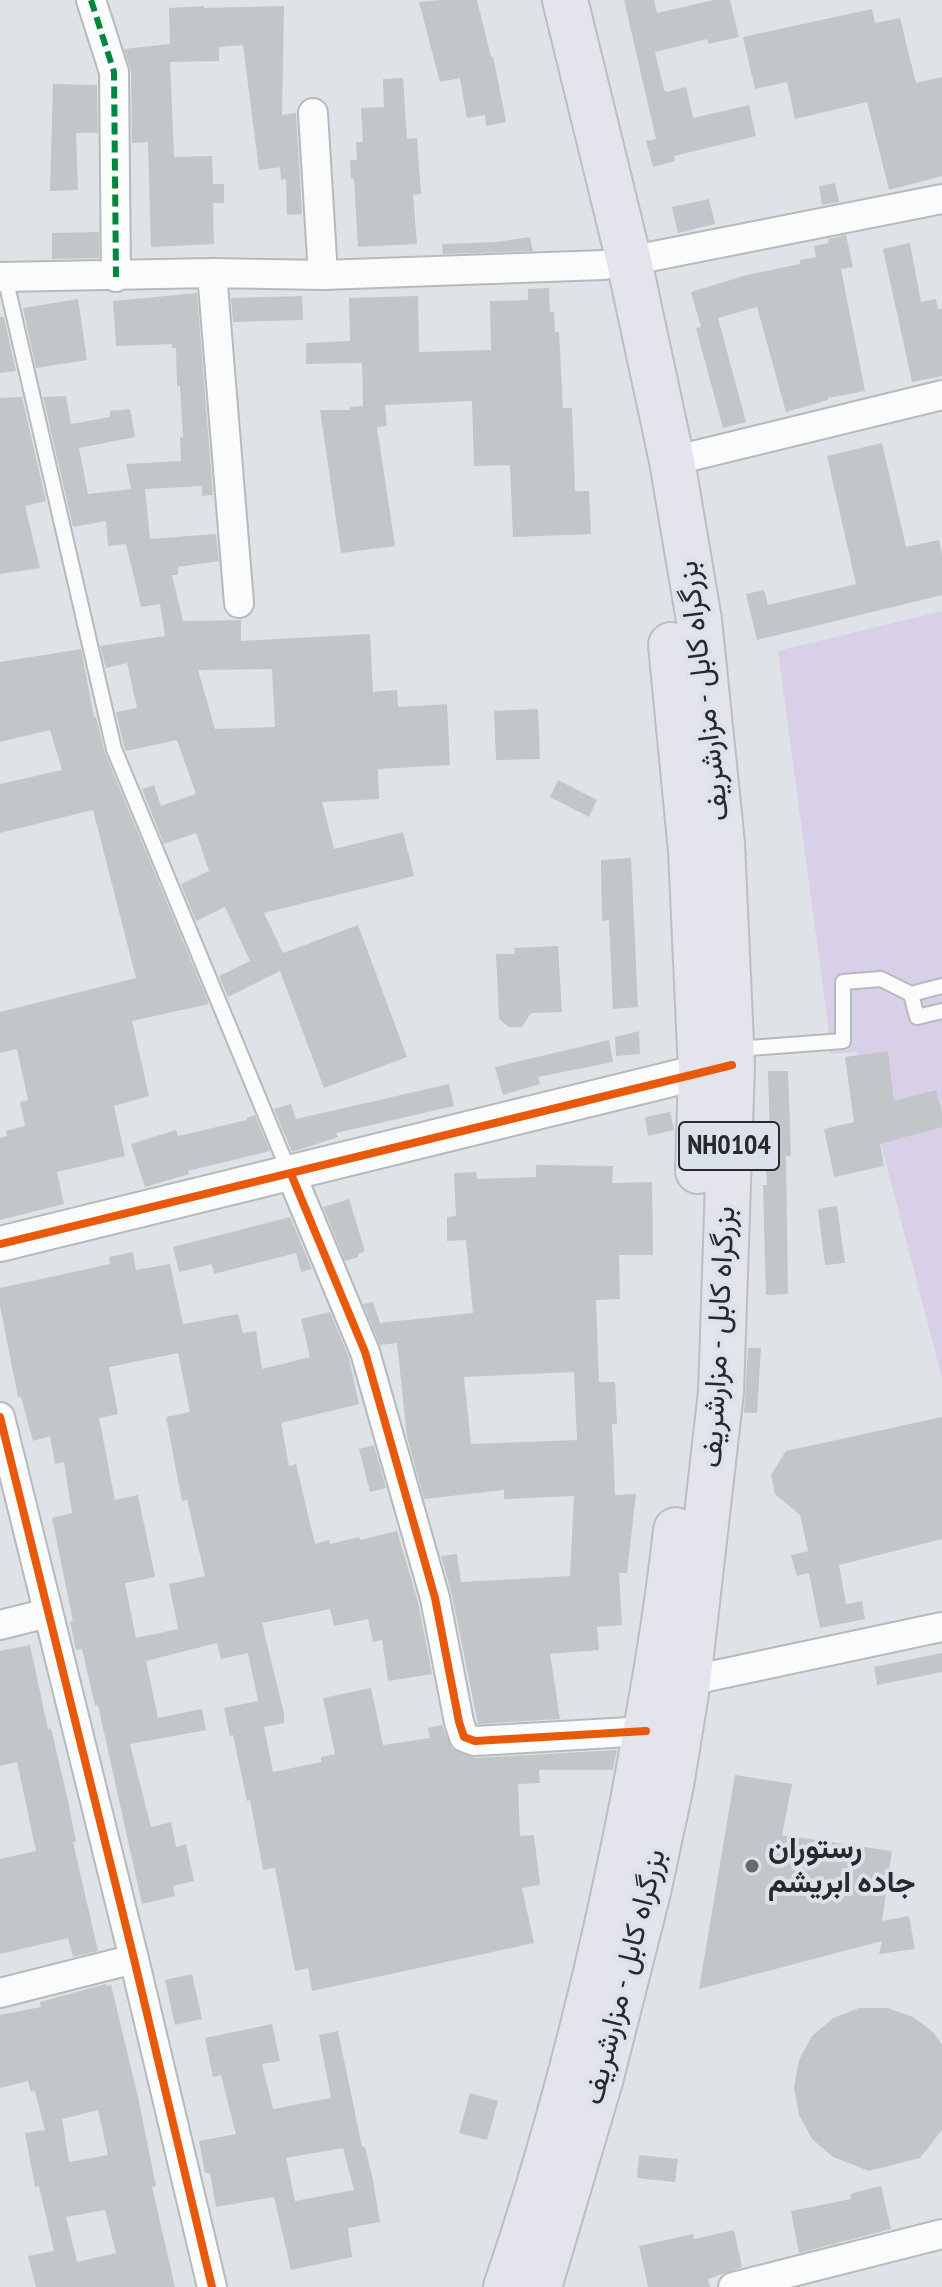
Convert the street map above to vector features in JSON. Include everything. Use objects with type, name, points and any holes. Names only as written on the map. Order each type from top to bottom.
[{"type":"highway","name":"بزرگراه کابل - مزارشریف","points":[[539,0],[672,461],[699,620],[722,843],[721,1392],[688,1681],[671,1785],[648,1892],[600,2081],[539,2287]]},
{"type":"highway","name":"بزرگراه کابل - مزارشریف","points":[[506,2287],[571,2074],[616,1886],[646,1731],[674,1549],[722,1062],[691,851],[669,627],[616,263],[565,0]]},
{"type":"street","points":[[91,0],[114,72],[116,277]]},
{"type":"street","points":[[313,113],[323,275]]},
{"type":"street","points":[[2,277],[212,273],[323,275],[616,263],[942,199]]},
{"type":"street","points":[[212,273],[239,603]]},
{"type":"street","points":[[672,461],[942,395]]},
{"type":"street","points":[[0,1244],[291,1174],[722,1062]]},
{"type":"street","points":[[291,1174],[365,1352],[435,1598],[464,1737],[471,1742],[646,1731]]},
{"type":"street","points":[[0,1417],[212,2287]]},
{"type":"street","points":[[0,1625],[48,1613]]},
{"type":"street","points":[[688,1681],[942,1627]]},
{"type":"street","points":[[0,1993],[134,1959]]},
{"type":"street","points":[[733,2287],[942,2234]]},
{"type":"lane","points":[[2,277],[114,749],[291,1174]]},
{"type":"lane","points":[[722,1062],[843,1041],[843,982],[881,979],[911,994],[942,986]]},
{"type":"lane","points":[[911,994],[917,1017],[942,1011]]},
{"type":"shaded area","points":[[942,611],[942,1378],[857,1052],[830,1054],[778,651]]},
{"type":"building","points":[[477,0],[493,56],[506,122],[486,126],[485,115],[467,118],[460,78],[440,82],[419,2]]},
{"type":"building","points":[[624,0],[654,0],[657,13],[714,0],[730,0],[739,37],[709,44],[707,39],[655,52],[664,90],[686,87],[693,118],[749,105],[756,136],[674,156],[675,161],[653,167],[646,141],[656,139]]},
{"type":"building","points":[[284,6],[282,115],[296,113],[302,214],[287,215],[286,179],[281,180],[280,167],[259,170],[243,45],[219,47],[219,61],[170,62],[174,157],[212,156],[213,184],[224,184],[224,203],[213,203],[214,244],[151,247],[148,142],[132,143],[131,72],[124,49],[170,44],[169,8]]},
{"type":"building","points":[[872,9],[875,23],[900,18],[916,83],[942,77],[942,176],[889,190],[867,102],[795,119],[787,82],[755,89],[743,37]]},
{"type":"building","points":[[403,78],[407,139],[417,138],[421,194],[413,195],[417,244],[358,247],[350,160],[357,160],[356,142],[363,142],[361,108],[384,107],[383,79]]},
{"type":"building","points":[[53,84],[97,85],[98,133],[76,133],[78,190],[50,191]]},
{"type":"building","points":[[835,183],[839,202],[822,205],[819,186]]},
{"type":"building","points":[[709,199],[715,224],[678,233],[672,207]]},
{"type":"building","points":[[99,232],[99,258],[52,259],[52,233]]},
{"type":"building","points":[[846,235],[853,267],[841,269],[865,391],[828,398],[786,412],[757,307],[718,318],[746,422],[723,428],[696,328],[701,327],[691,292],[747,275],[800,264],[800,260],[816,257],[814,246]]},
{"type":"building","points":[[530,237],[533,251],[443,254],[442,244]]},
{"type":"building","points":[[910,243],[921,302],[936,299],[938,309],[942,308],[942,376],[912,382],[883,249]]},
{"type":"building","points":[[549,288],[550,312],[554,312],[555,332],[559,332],[563,408],[572,408],[575,491],[589,491],[591,534],[513,537],[510,465],[474,466],[472,401],[385,405],[387,426],[377,427],[395,546],[341,553],[320,410],[350,410],[350,407],[363,406],[362,363],[306,364],[306,343],[350,341],[349,298],[418,296],[419,352],[491,350],[490,301],[528,300],[528,289]]},
{"type":"building","points":[[197,293],[213,495],[202,496],[202,486],[145,489],[150,539],[216,534],[219,561],[178,567],[178,575],[172,575],[183,621],[241,620],[241,641],[370,634],[373,692],[397,690],[398,707],[447,704],[450,765],[378,769],[379,799],[322,802],[334,849],[403,832],[414,876],[264,913],[283,953],[358,925],[407,1057],[324,1088],[280,971],[228,997],[219,976],[250,961],[225,907],[196,921],[181,884],[209,871],[196,833],[164,844],[142,789],[154,785],[161,806],[196,794],[177,740],[126,751],[124,746],[116,712],[137,708],[127,663],[106,668],[100,646],[165,636],[160,604],[141,607],[126,544],[108,546],[106,521],[73,527],[43,397],[66,396],[71,424],[110,417],[110,411],[130,409],[135,437],[79,448],[88,494],[131,489],[126,464],[181,461],[180,437],[183,437],[176,348],[172,348],[172,344],[116,346],[113,301]],"holes":[[[272,669],[275,727],[215,729],[198,670]]]},
{"type":"building","points":[[302,296],[303,320],[233,322],[231,298]]},
{"type":"building","points":[[78,299],[87,360],[36,368],[23,308]]},
{"type":"building","points":[[0,317],[4,317],[16,371],[0,373]]},
{"type":"building","points":[[22,397],[46,501],[25,506],[40,568],[0,574],[0,398]]},
{"type":"building","points":[[882,443],[906,547],[939,540],[942,595],[757,640],[746,594],[764,590],[768,605],[856,584],[827,456]]},
{"type":"building","points":[[81,649],[94,717],[105,753],[209,1004],[132,1021],[149,1096],[114,1106],[125,1156],[57,1172],[64,1204],[0,1220],[0,1138],[7,1136],[6,1131],[25,1126],[20,1102],[28,1100],[17,1049],[0,1053],[0,1012],[136,978],[93,810],[0,833],[0,784],[62,770],[50,730],[0,742],[0,662]]},
{"type":"building","points":[[538,709],[540,759],[496,760],[494,711]]},
{"type":"building","points":[[558,780],[597,800],[589,817],[550,797]]},
{"type":"building","points":[[631,858],[638,1007],[613,1009],[609,920],[602,921],[601,860]]},
{"type":"building","points":[[558,946],[562,1012],[531,1013],[522,1027],[509,1027],[499,1019],[496,954],[515,954],[514,948]]},
{"type":"building","points":[[639,1031],[640,1054],[616,1056],[615,1037]]},
{"type":"building","points":[[609,1040],[613,1062],[538,1077],[540,1084],[503,1095],[495,1067]]},
{"type":"building","points":[[888,1051],[894,1101],[936,1090],[942,1127],[880,1144],[884,1166],[834,1177],[824,1129],[854,1122],[845,1057]]},
{"type":"building","points":[[768,1071],[788,1071],[791,1156],[786,1156],[788,1294],[766,1295],[763,1185],[767,1185],[765,1138],[770,1138]]},
{"type":"building","points":[[449,1084],[454,1106],[336,1133],[338,1137],[292,1152],[274,1109],[291,1104],[296,1119]]},
{"type":"building","points":[[670,1112],[674,1130],[648,1136],[645,1117]]},
{"type":"building","points":[[255,1115],[270,1151],[188,1171],[189,1174],[145,1187],[131,1144],[176,1130],[178,1136],[247,1120]]},
{"type":"building","points":[[536,1165],[613,1166],[612,1183],[652,1182],[653,1255],[619,1255],[620,1299],[596,1300],[599,1382],[615,1382],[617,1424],[612,1424],[615,1495],[636,1494],[627,1573],[619,1573],[622,1625],[597,1627],[599,1650],[550,1654],[560,1719],[478,1724],[441,1556],[457,1554],[461,1582],[570,1576],[574,1496],[504,1499],[504,1490],[424,1499],[407,1437],[397,1343],[380,1345],[363,1304],[373,1302],[380,1323],[473,1313],[466,1240],[447,1241],[447,1217],[456,1216],[454,1173],[476,1172],[477,1179],[536,1177]],"holes":[[[574,1372],[577,1440],[471,1444],[464,1377]]]},
{"type":"building","points":[[349,1199],[365,1251],[358,1254],[359,1257],[345,1261],[323,1207]]},
{"type":"building","points":[[837,1206],[845,1263],[825,1265],[818,1209]]},
{"type":"building","points":[[290,1217],[312,1269],[301,1272],[296,1253],[214,1274],[212,1264],[179,1272],[173,1247]]},
{"type":"building","points":[[133,1252],[136,1270],[170,1264],[183,1324],[238,1314],[243,1333],[256,1331],[262,1369],[310,1357],[301,1319],[330,1312],[349,1358],[359,1404],[281,1423],[289,1466],[296,1464],[315,1544],[359,1537],[360,1540],[397,1531],[418,1602],[432,1674],[388,1681],[382,1640],[373,1642],[368,1619],[334,1626],[330,1609],[262,1623],[284,1714],[284,1723],[264,1727],[273,1772],[321,1762],[321,1757],[335,1754],[323,1698],[371,1688],[383,1745],[430,1738],[428,1728],[442,1725],[452,1749],[475,1758],[617,1750],[613,1770],[539,1770],[540,1783],[518,1784],[520,1836],[534,1835],[540,1885],[522,1888],[534,1943],[312,1991],[308,1968],[295,1971],[275,1868],[263,1870],[250,1800],[247,1801],[224,1708],[258,1701],[248,1653],[221,1659],[217,1643],[146,1661],[158,1718],[202,1709],[206,1730],[130,1744],[151,1827],[171,1822],[176,1847],[186,1844],[194,1881],[173,1886],[175,1896],[142,1904],[98,1705],[95,1706],[82,1649],[76,1650],[70,1622],[73,1621],[52,1518],[72,1513],[64,1462],[55,1464],[50,1436],[33,1441],[21,1397],[18,1397],[0,1306],[0,1288],[110,1264],[109,1257]],"holes":[[[178,1353],[190,1412],[166,1417],[182,1501],[187,1500],[205,1576],[169,1584],[178,1629],[136,1638],[125,1583],[155,1577],[138,1495],[115,1500],[99,1418],[118,1414],[109,1367]]]},
{"type":"building","points":[[748,1348],[761,1348],[757,1413],[744,1413]]},
{"type":"building","points":[[942,1417],[942,1539],[839,1565],[846,1604],[862,1601],[865,1619],[820,1628],[809,1573],[797,1576],[791,1555],[808,1551],[800,1515],[775,1494],[771,1475],[786,1451]]},
{"type":"building","points":[[374,1445],[386,1488],[370,1492],[359,1449]]},
{"type":"building","points":[[30,1645],[68,1801],[76,1841],[73,1842],[98,1951],[73,1957],[68,1938],[0,1954],[0,1859],[36,1851],[17,1762],[0,1766],[0,1651]]},
{"type":"building","points":[[942,1653],[942,1672],[877,1685],[874,1667]]},
{"type":"building","points":[[735,1775],[792,1784],[782,1835],[892,1851],[882,1921],[909,1916],[915,1949],[879,1954],[882,1941],[699,1989]]},
{"type":"building","points":[[192,1974],[202,2019],[175,2025],[165,1980]]},
{"type":"building","points":[[111,1985],[138,2097],[156,2186],[152,2187],[175,2287],[36,2287],[28,2256],[54,2251],[39,2186],[35,2187],[25,2133],[45,2130],[35,2091],[31,2092],[28,2081],[0,2088],[0,2015],[41,2007],[40,2002]],"holes":[[[98,2110],[108,2155],[69,2162],[62,2119]],[[105,2210],[116,2253],[77,2262],[66,2217]]]},
{"type":"building","points":[[859,2008],[887,2008],[913,2017],[933,2032],[942,2045],[942,2130],[920,2158],[869,2171],[833,2157],[812,2139],[799,2115],[794,2087],[799,2060],[812,2036],[833,2018]]},
{"type":"building","points":[[272,2024],[280,2061],[262,2064],[273,2109],[331,2098],[319,2035],[338,2031],[380,2222],[348,2228],[352,2257],[291,2270],[274,2197],[216,2207],[210,2173],[205,2173],[199,2141],[236,2134],[221,2075],[213,2077],[205,2038]],"holes":[[[343,2148],[354,2190],[295,2201],[286,2158]]]},
{"type":"building","points":[[470,2093],[498,2101],[487,2140],[459,2133]]},
{"type":"building","points":[[639,2155],[678,2159],[675,2182],[637,2178]]},
{"type":"building","points":[[881,2186],[891,2229],[799,2253],[791,2211],[851,2199],[850,2194]]},
{"type":"building","points":[[734,2230],[742,2267],[708,2279],[710,2287],[648,2287],[639,2246],[693,2234],[694,2239]]},
{"type":"marked path","points":[[91,0],[114,72],[116,277]]},
{"type":"cycle path","points":[[0,1244],[732,1065]]},
{"type":"cycle path","points":[[291,1174],[365,1352],[435,1598],[464,1737],[475,1741],[646,1731]]},
{"type":"cycle path","points":[[0,1417],[212,2287]]},
{"type":"place","name":"رستوران جاده ابریشم","points":[[752,1866]]}]
